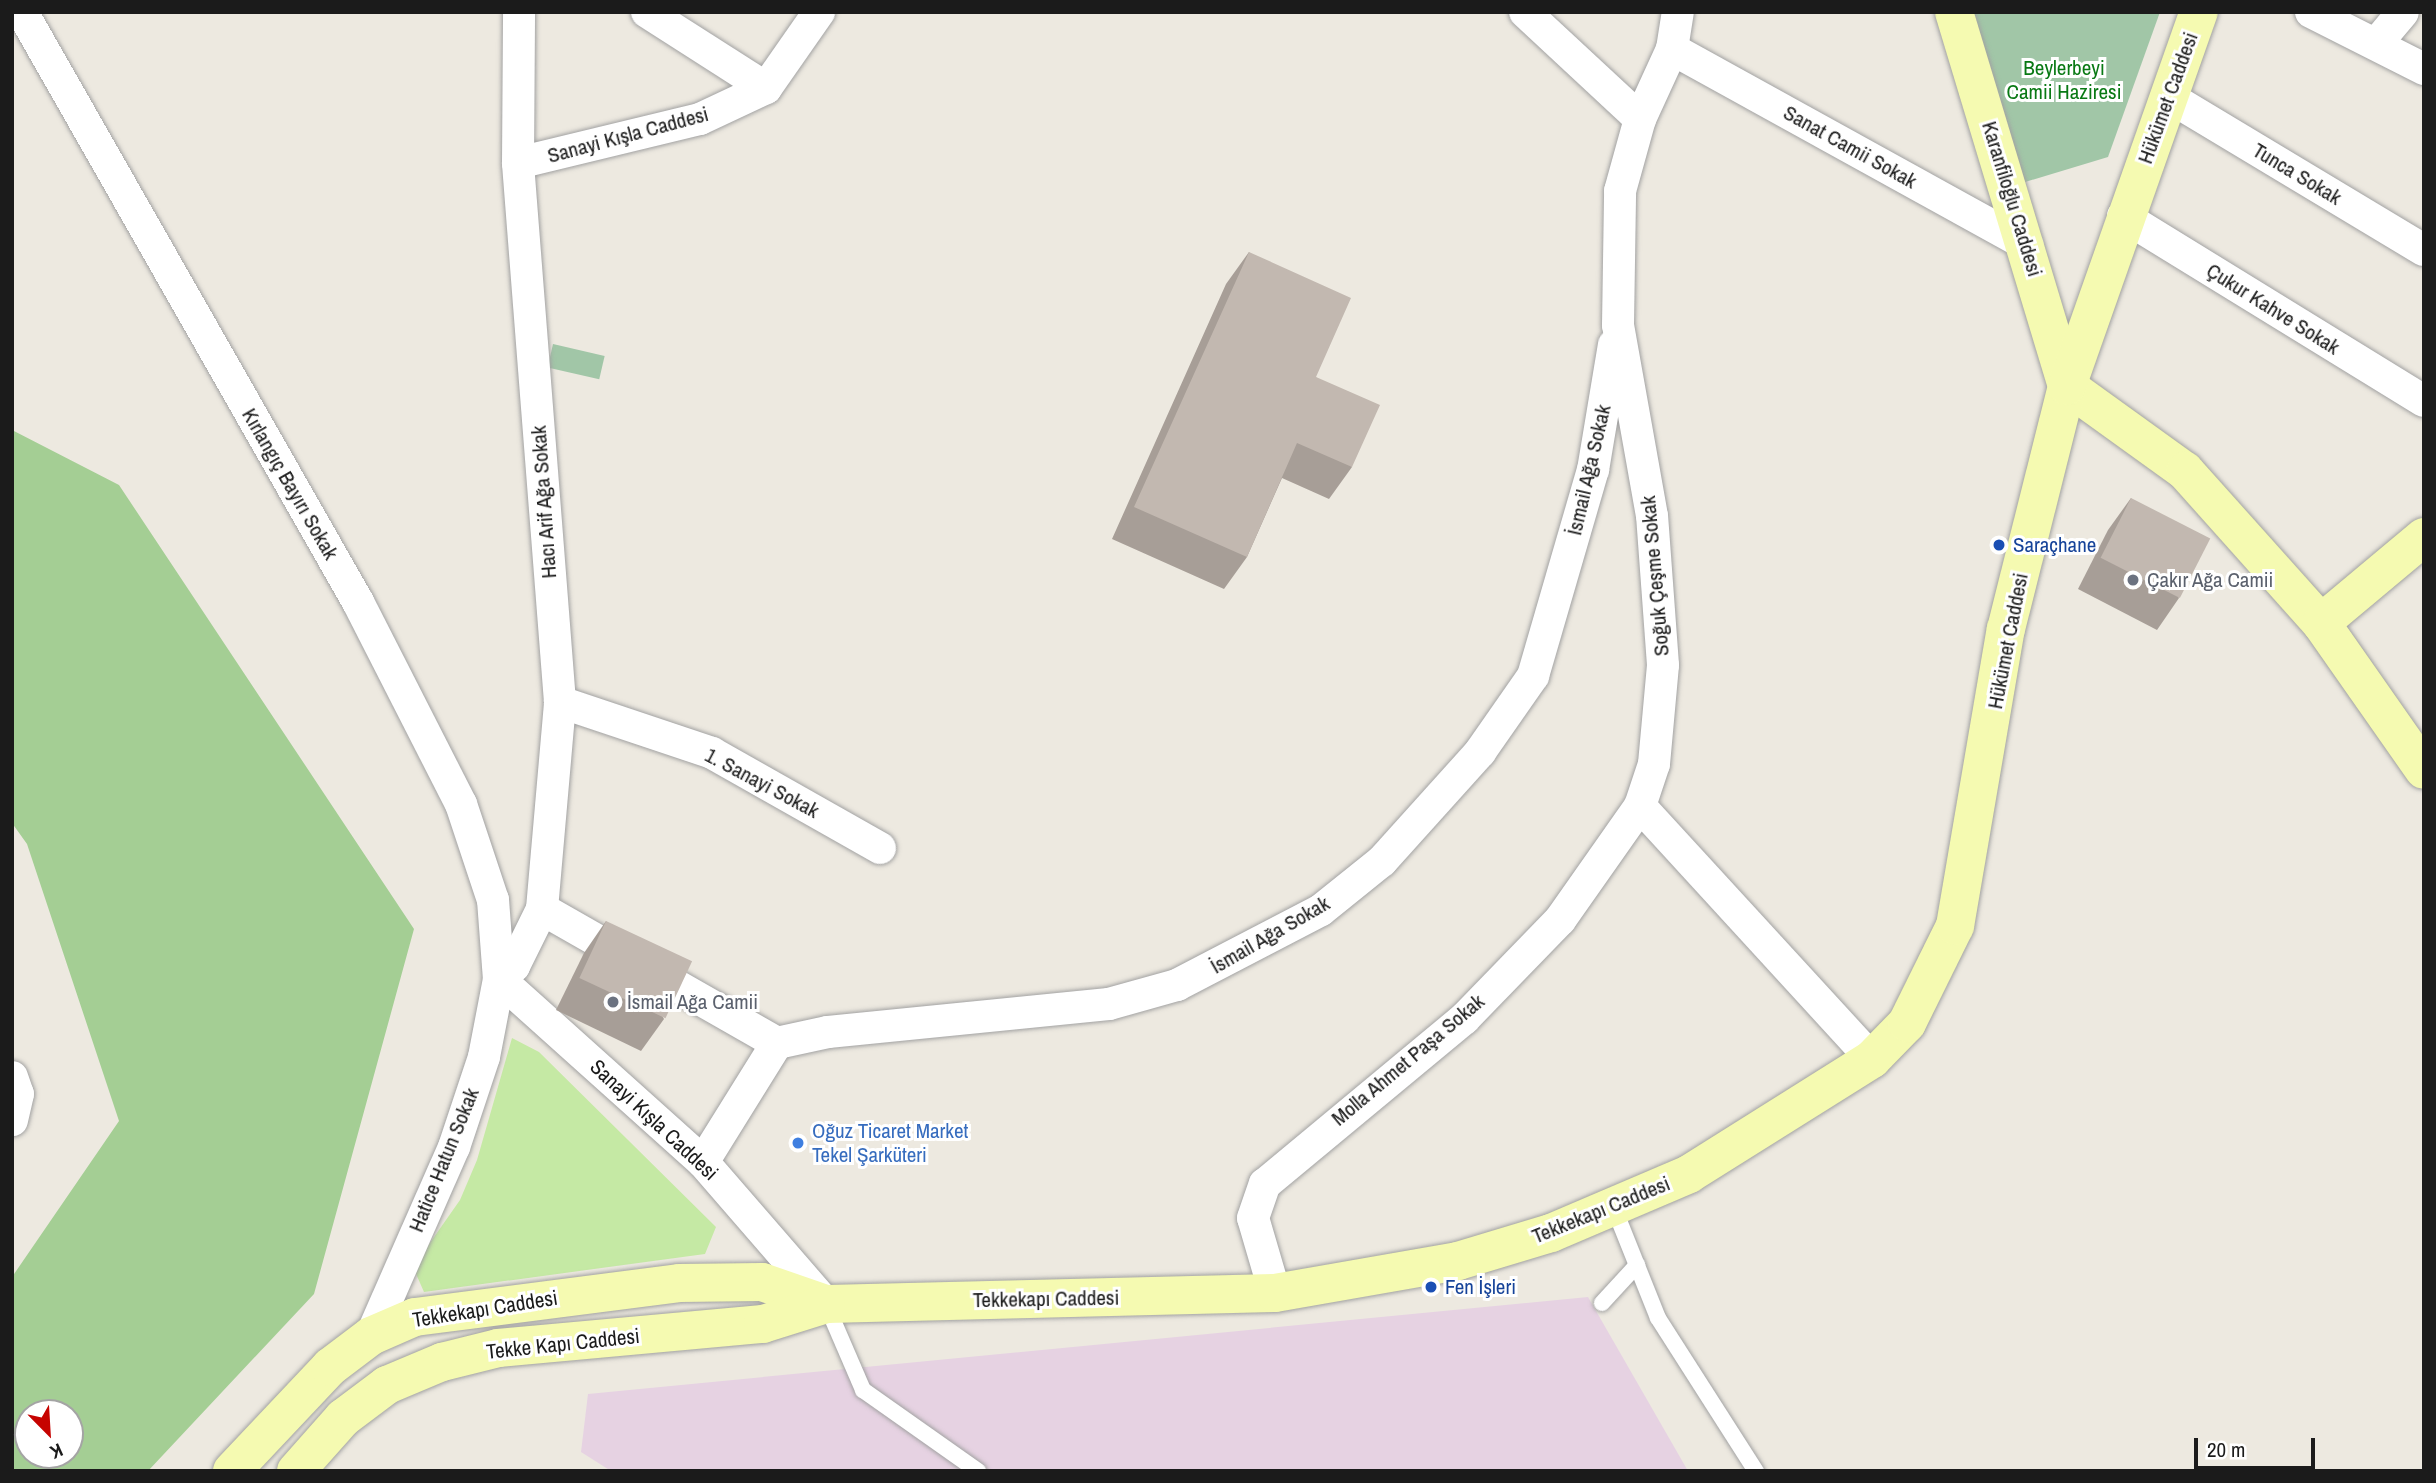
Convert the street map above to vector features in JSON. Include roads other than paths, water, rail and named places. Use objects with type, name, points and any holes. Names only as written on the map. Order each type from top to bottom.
[{"type":"main road","name":"Karanfiloğlu Caddesi","points":[[1954,12],[2027,245],[2067,386]]},
{"type":"main road","name":"Hükümet Caddesi","points":[[1872,1059],[1907,1023],[1955,926],[2006,629],[2067,386],[2123,216],[2199,12]]},
{"type":"main road","points":[[2067,386],[2185,471],[2321,623],[2424,770]]},
{"type":"main road","points":[[2321,623],[2424,537]]},
{"type":"main road","name":"Tekkekapı Caddesi","points":[[232,1471],[330,1367],[371,1336],[415,1317],[488,1304],[678,1283],[762,1282],[825,1304],[1275,1293],[1458,1261],[1614,1208],[1741,1144],[1872,1059]]},
{"type":"main road","name":"Tekke Kapı Caddesi","points":[[296,1471],[343,1418],[376,1394],[442,1362],[498,1348],[763,1324],[825,1304]]},
{"type":"street","name":"Kırlangıç Bayırı Sokak","points":[[22,12],[358,602],[461,804],[493,900],[499,979]]},
{"type":"street","name":"Hacı Arif Ağa Sokak","points":[[499,979],[514,966],[542,909],[559,702],[518,163],[519,12]]},
{"type":"street","points":[[648,12],[766,88]]},
{"type":"street","name":"Sanayi Kışla Caddesi","points":[[518,163],[700,120],[766,88],[820,12]]},
{"type":"street","points":[[1525,12],[1640,119]]},
{"type":"street","name":"Soğuk Çeşme Sokak","points":[[1640,806],[1654,764],[1663,665],[1652,516],[1618,326],[1620,191],[1640,119],[1672,49],[1678,12]]},
{"type":"street","points":[[2311,12],[2424,69]]},
{"type":"street","points":[[2377,43],[2403,12]]},
{"type":"street","name":"Sanat Camii Sokak","points":[[1672,49],[2027,245]]},
{"type":"street","name":"Tunca Sokak","points":[[2169,97],[2424,250]]},
{"type":"street","name":"Çukur Kahve Sokak","points":[[2123,216],[2424,401]]},
{"type":"street","name":"İsmail Ağa Sokak","points":[[777,1043],[828,1032],[1109,1004],[1177,985],[1321,910],[1382,860],[1480,752],[1533,676],[1593,470],[1618,326]]},
{"type":"street","name":"1. Sanayi Sokak","points":[[559,702],[712,753],[880,848]]},
{"type":"street","points":[[1640,806],[1872,1059]]},
{"type":"street","name":"Molla Ahmet Paşa Sokak","points":[[1275,1293],[1254,1219],[1265,1184],[1464,1019],[1560,920],[1640,806]]},
{"type":"street","points":[[542,909],[777,1043],[703,1162]]},
{"type":"street","name":"Sanayi Kışla Caddesi","points":[[499,979],[703,1162],[825,1304]]},
{"type":"street","name":"Hatice Hatun Sokak","points":[[371,1336],[454,1147],[484,1057],[499,979]]},
{"type":"street","points":[[12,1077],[18,1094],[12,1120]]},
{"type":"lane","points":[[1614,1208],[1658,1318],[1756,1471]]},
{"type":"lane","points":[[1602,1303],[1637,1265]]},
{"type":"lane","points":[[825,1304],[863,1390],[978,1471]]},
{"type":"place","name":"Saraçhane","points":[[1999,545]]},
{"type":"place","name":"Çakır Ağa Camii","points":[[2133,580]]},
{"type":"place","name":"İsmail Ağa Camii","points":[[613,1002]]},
{"type":"place","name":"Oğuz Ticaret Market Tekel Şarküteri","points":[[798,1143]]},
{"type":"place","name":"Fen İşleri","points":[[1431,1287]]},
{"type":"park label","name":"Beylerbeyi Camii Haziresi","points":[[2064,80]]}]
